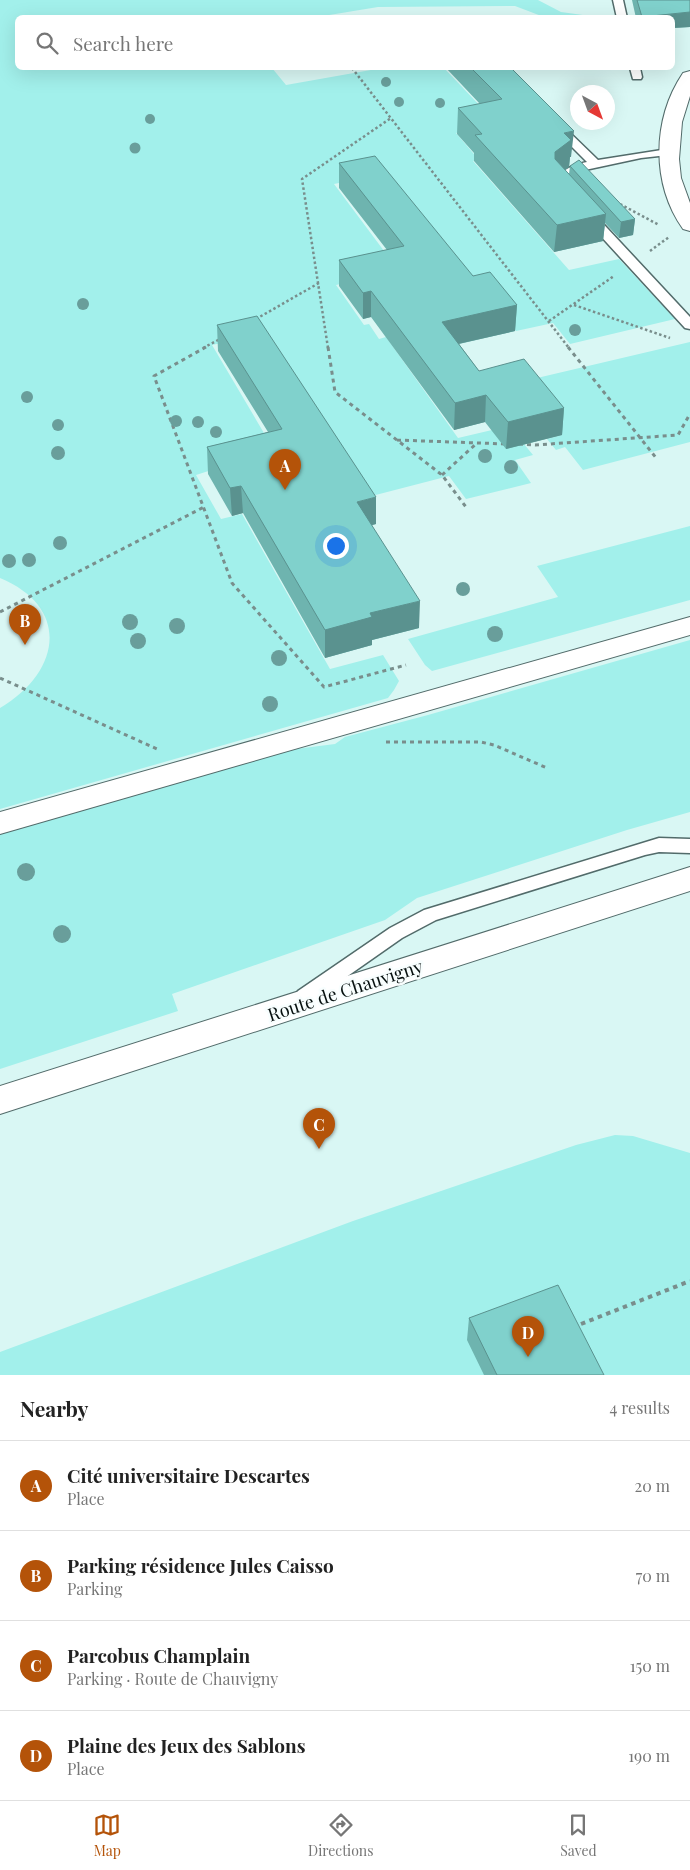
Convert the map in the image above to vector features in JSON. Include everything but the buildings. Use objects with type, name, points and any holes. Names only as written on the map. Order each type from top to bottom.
[{"type":"street","points":[[690,77],[684,88],[673,124],[668,152],[674,187],[690,226]]},
{"type":"street","points":[[0,823],[194,766],[690,626]]},
{"type":"street","name":"Route de Chauvigny","points":[[0,1100],[690,880]]},
{"type":"lane","points":[[618,0],[621,15]]},
{"type":"lane","points":[[562,131],[595,164]]},
{"type":"lane","points":[[561,185],[560,180],[565,175],[581,167],[641,155],[668,152]]},
{"type":"lane","points":[[581,206],[690,325]]},
{"type":"lane","points":[[289,1008],[396,933],[430,915],[646,848],[659,845],[690,846]]},
{"type":"path","points":[[354,70],[658,459]]},
{"type":"path","points":[[391,118],[302,179],[335,392],[442,475],[466,507]]},
{"type":"path","points":[[616,202],[666,229]]},
{"type":"path","points":[[250,322],[319,283]]},
{"type":"path","points":[[573,304],[672,338]]},
{"type":"path","points":[[224,337],[154,376],[232,583],[324,687],[406,665]]},
{"type":"path","points":[[516,444],[535,445],[678,435],[690,414]]},
{"type":"path","points":[[396,440],[506,444]]},
{"type":"path","points":[[442,475],[478,443]]},
{"type":"path","points":[[0,612],[204,507]]},
{"type":"path","points":[[0,678],[194,766]]},
{"type":"path","points":[[381,742],[481,742],[516,754],[547,768]]},
{"type":"path","points":[[581,1324],[690,1281]]},
{"type":"shaded area","points":[[0,0],[538,0],[561,12],[583,15],[539,15],[515,6],[378,7],[329,15],[15,15],[15,70],[274,70],[286,85],[371,70],[446,70],[484,110],[487,127],[456,133],[479,160],[473,161],[569,270],[619,259],[675,319],[570,344],[553,323],[516,331],[489,297],[374,176],[334,184],[399,271],[336,285],[364,325],[369,324],[379,339],[386,337],[458,438],[492,430],[519,438],[533,455],[515,460],[531,483],[466,499],[449,476],[364,498],[259,335],[212,345],[274,450],[196,475],[221,519],[242,514],[330,669],[383,655],[399,681],[388,698],[0,809],[0,708],[20,694],[35,677],[45,659],[50,641],[47,623],[39,606],[23,591],[0,578]]},
{"type":"shaded area","points":[[690,342],[690,442],[583,470],[565,447],[556,450],[547,439],[562,435],[520,382]]},
{"type":"shaded area","points":[[690,526],[690,600],[432,671],[425,665],[408,639],[558,597],[537,566]]},
{"type":"shaded area","points":[[690,640],[690,812],[627,830],[417,898],[385,920],[172,994],[178,1011],[0,1069],[0,833],[288,750],[335,744],[345,737]]},
{"type":"shaded area","points":[[615,1135],[633,1136],[690,1153],[690,1375],[0,1375],[0,1352],[353,1221],[576,1145]]},
{"type":"place","name":"Cité universitaire Descartes","points":[[285,490]]},
{"type":"place","name":"Parking résidence Jules Caisso","points":[[25,645]]},
{"type":"place","name":"Parcobus Champlain","points":[[319,1149]]},
{"type":"place","name":"Plaine des Jeux des Sablons","points":[[528,1357]]}]
